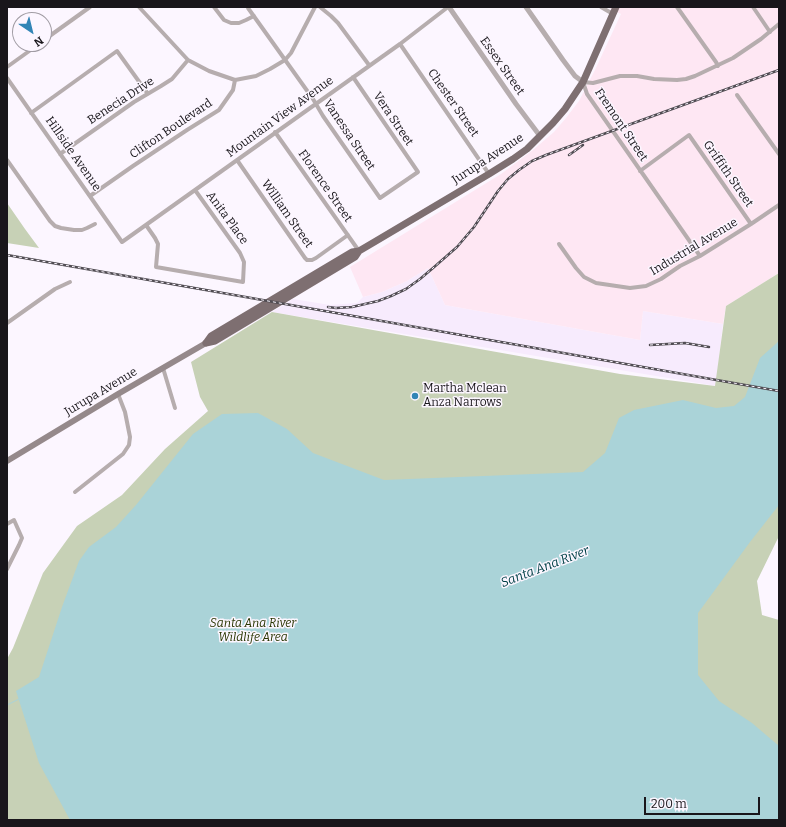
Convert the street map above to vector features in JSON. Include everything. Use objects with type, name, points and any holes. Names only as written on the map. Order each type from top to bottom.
[{"type":"main road","name":"Jurupa Avenue","points":[[7,461],[206,343],[211,336],[352,252],[359,251],[517,156],[553,123],[565,109],[583,82],[616,7]]},
{"type":"street","points":[[52,34],[90,7]]},
{"type":"street","points":[[140,7],[188,60],[209,71],[235,80],[256,76],[270,70],[285,60],[291,53],[315,7]]},
{"type":"street","points":[[214,7],[224,20],[231,23],[239,23],[254,16]]},
{"type":"street","points":[[320,7],[338,23],[369,65]]},
{"type":"street","name":"Mountain View Avenue","points":[[122,242],[400,44],[448,7]]},
{"type":"street","name":"Essex Street","points":[[448,7],[540,136]]},
{"type":"street","name":"Fremont Street","points":[[526,7],[575,76],[583,82],[587,94],[700,256]]},
{"type":"street","points":[[601,7],[613,14]]},
{"type":"street","points":[[677,7],[718,66]]},
{"type":"street","points":[[753,7],[770,32]]},
{"type":"street","name":"Vanessa Street","points":[[248,8],[313,99],[380,198],[418,172]]},
{"type":"street","points":[[583,82],[593,83],[620,76],[677,80],[696,76],[718,66],[747,49],[779,24]]},
{"type":"street","name":"Chester Street","points":[[400,44],[489,174]]},
{"type":"street","points":[[31,113],[117,51],[148,94]]},
{"type":"street","points":[[7,67],[28,52]]},
{"type":"street","name":"Benecia Drive","points":[[60,154],[134,102],[172,79],[188,60]]},
{"type":"street","name":"Vera Street","points":[[353,77],[418,172]]},
{"type":"street","name":"Hillside Avenue","points":[[7,78],[122,242]]},
{"type":"street","name":"Clifton Boulevard","points":[[90,196],[218,110],[233,90],[235,80]]},
{"type":"street","points":[[738,95],[779,154]]},
{"type":"street","name":"Florence Street","points":[[275,132],[359,251]]},
{"type":"street","name":"Griffith Street","points":[[640,171],[689,135],[751,224]]},
{"type":"street","points":[[7,160],[55,226],[60,228],[82,230],[95,224]]},
{"type":"street","name":"William Street","points":[[237,160],[307,260],[316,258],[348,235]]},
{"type":"street","name":"Anita Place","points":[[146,225],[158,244],[156,267],[243,282],[244,262],[240,253],[195,190]]},
{"type":"street","name":"Industrial Avenue","points":[[559,244],[584,277],[596,283],[630,288],[646,286],[700,256],[751,224],[779,204]]},
{"type":"street","points":[[7,323],[55,289],[70,282]]},
{"type":"street","points":[[163,368],[175,408]]},
{"type":"street","points":[[75,492],[123,454],[129,445],[130,437],[125,412],[118,394]]},
{"type":"street","points":[[7,524],[14,520],[22,538],[7,569]]},
{"type":"shaded area","points":[[607,7],[779,7],[779,273],[726,306],[723,324],[643,311],[640,340],[445,305],[428,268],[407,281],[382,292],[363,297],[350,267],[501,174],[554,132],[566,118],[579,101],[621,14]]},
{"type":"shaded area","points":[[428,268],[445,305],[640,340],[643,311],[723,324],[716,386],[272,312],[293,299],[330,305],[357,303],[363,297],[382,292],[407,281]]},
{"type":"green space","points":[[7,203],[25,229],[39,248],[7,243]]},
{"type":"green space","name":"Santa Ana River","points":[[779,273],[779,536],[757,581],[762,615],[779,620],[779,820],[7,820],[7,659],[13,648],[43,573],[77,526],[122,495],[165,449],[208,411],[200,397],[191,362],[272,312],[620,374],[715,386],[726,306]]},
{"type":"water","name":"Santa Ana River","points":[[779,341],[779,505],[698,613],[698,675],[719,701],[752,723],[779,746],[779,820],[70,820],[39,763],[16,691],[39,677],[79,561],[89,547],[116,527],[136,505],[193,434],[222,414],[258,413],[287,429],[313,453],[384,480],[583,472],[605,453],[619,418],[634,410],[683,400],[716,408],[734,406],[745,397],[760,358]]},
{"type":"waterway","points":[[7,705],[19,699]]},
{"type":"railway","points":[[328,307],[352,307],[378,301],[406,289],[420,279],[457,247],[474,227],[498,191],[508,179],[532,161],[779,70]]},
{"type":"railway","points":[[569,155],[583,145]]},
{"type":"railway","points":[[7,255],[779,391]]},
{"type":"railway","points":[[650,345],[685,343],[709,347]]},
{"type":"place","name":"Martha Mclean Anza Narrows","points":[[415,396]]},
{"type":"park label","name":"Santa Ana River Wildlife Area","points":[[253,631]]}]
